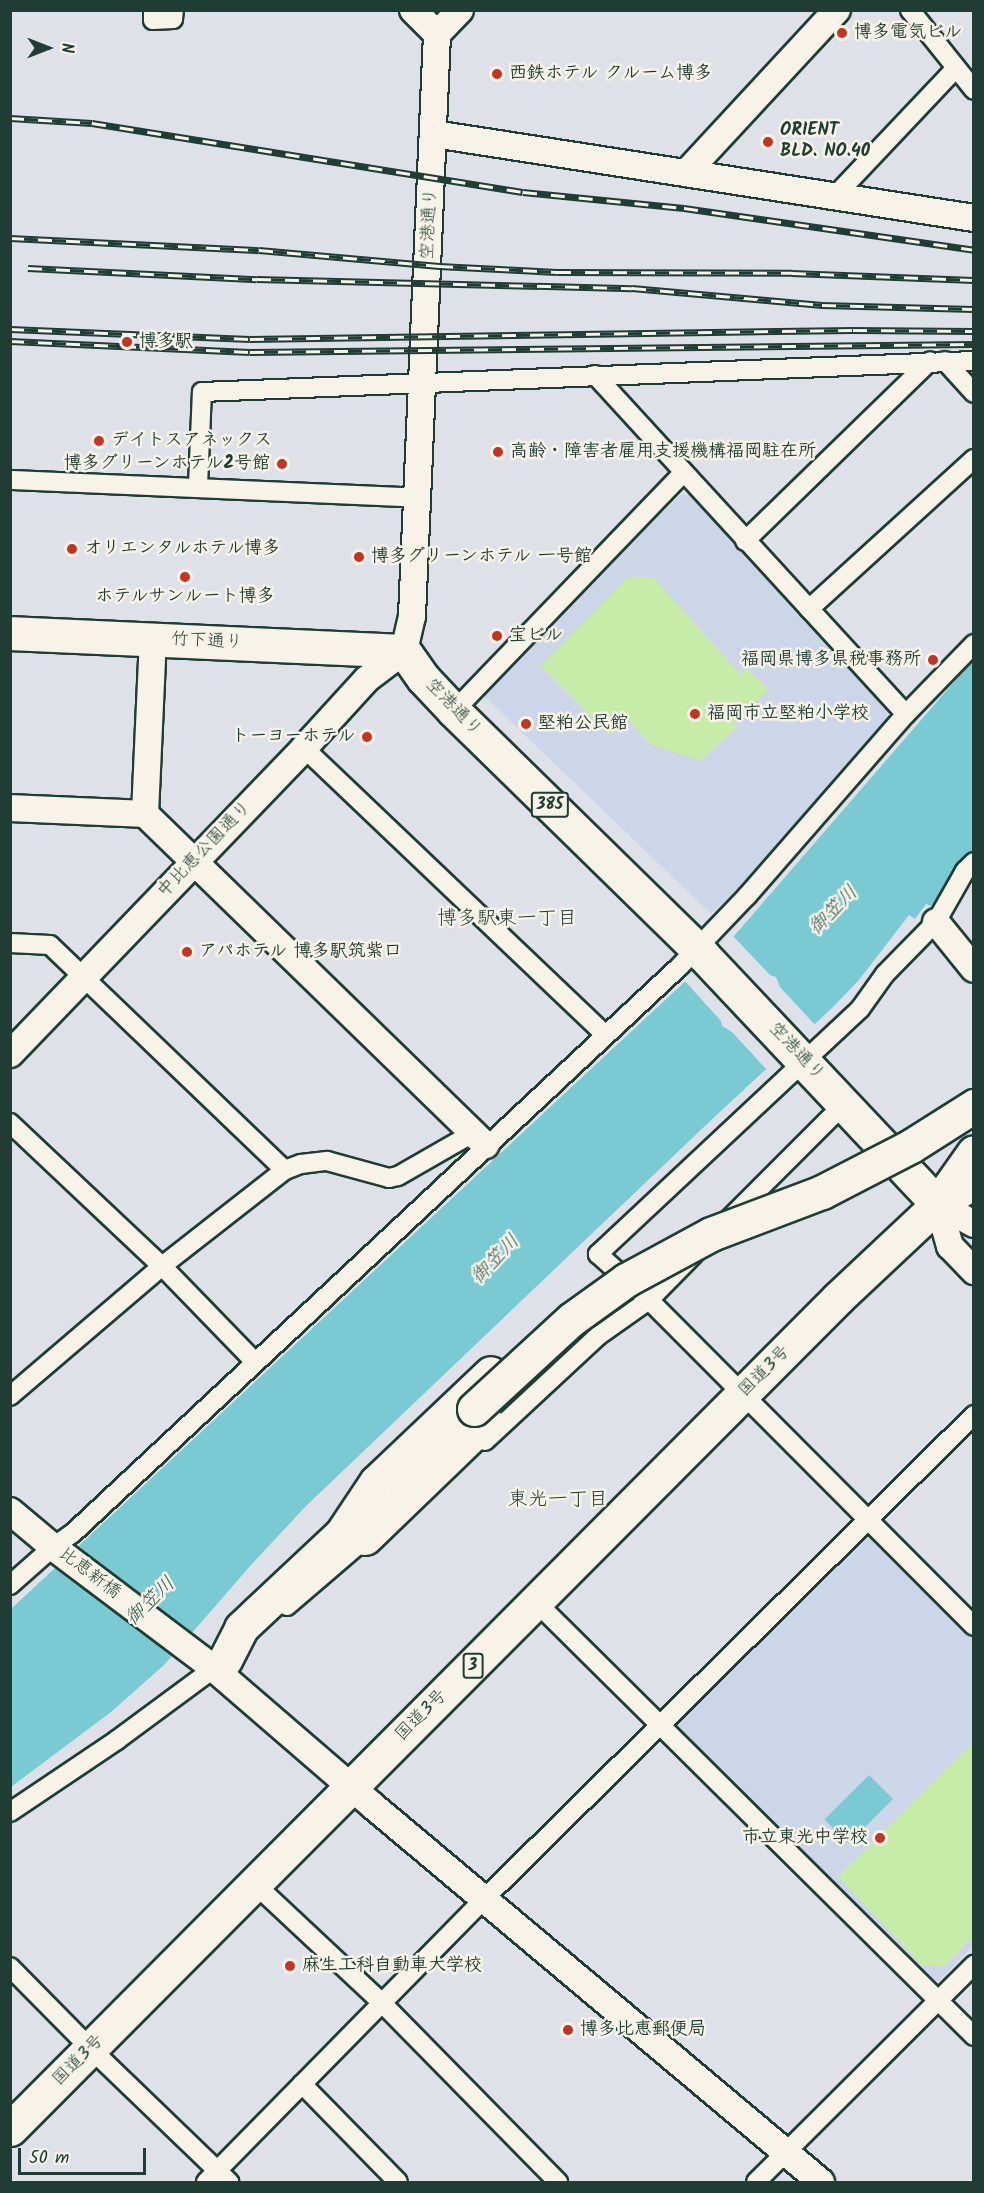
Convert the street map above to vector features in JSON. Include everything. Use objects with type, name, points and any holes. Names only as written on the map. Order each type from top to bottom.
[{"type":"highway","name":"竹下通り","points":[[10,633],[404,651]]},
{"type":"highway","name":"空港通り","points":[[404,651],[423,678],[454,711],[700,951],[938,1204]]},
{"type":"highway","points":[[219,1664],[242,1628],[353,1536],[572,1319],[638,1290],[711,1234],[822,1192],[911,1146],[974,1106]]},
{"type":"highway","points":[[353,1536],[394,1508],[584,1330],[636,1292],[717,1249],[829,1206],[923,1159],[974,1124]]},
{"type":"highway","name":"国道3号","points":[[10,2129],[537,1603],[742,1394],[938,1204],[974,1152]]},
{"type":"highway","name":"国道3号","points":[[938,1204],[974,1182]]},
{"type":"street","points":[[154,15],[174,19],[174,10]]},
{"type":"street","points":[[413,10],[437,34],[460,10]]},
{"type":"street","points":[[686,173],[837,10]]},
{"type":"street","points":[[910,10],[974,90]]},
{"type":"street","name":"空港通り","points":[[404,651],[412,616],[437,34]]},
{"type":"street","points":[[835,196],[956,68]]},
{"type":"street","points":[[434,134],[974,218]]},
{"type":"street","points":[[938,361],[974,393]]},
{"type":"street","points":[[745,541],[938,361]]},
{"type":"street","points":[[198,486],[202,392],[974,361]]},
{"type":"street","points":[[595,375],[906,714]]},
{"type":"street","points":[[809,609],[974,459]]},
{"type":"street","points":[[454,711],[683,472]]},
{"type":"street","points":[[10,480],[198,486],[416,498]]},
{"type":"street","points":[[145,814],[153,639]]},
{"type":"street","points":[[10,1585],[52,1547],[73,1533],[254,1361],[479,1139],[700,951],[906,714],[974,644]]},
{"type":"street","name":"中比恵公園通り","points":[[10,1054],[304,748],[367,679],[404,651]]},
{"type":"street","points":[[304,748],[604,1035]]},
{"type":"street","points":[[10,808],[145,814],[479,1139]]},
{"type":"street","points":[[974,862],[964,871],[936,922],[885,974],[860,1009],[803,1059],[598,1254],[638,1290],[974,1626]]},
{"type":"street","points":[[936,922],[974,969]]},
{"type":"street","points":[[10,943],[50,945],[84,975],[285,1170]]},
{"type":"street","points":[[638,1290],[844,1104]]},
{"type":"street","points":[[10,1123],[162,1266],[254,1361]]},
{"type":"street","points":[[10,1396],[162,1266],[285,1170],[301,1164],[327,1161],[389,1178],[479,1139]]},
{"type":"street","name":"空港通り","points":[[938,1204],[974,1224]]},
{"type":"street","name":"空港通り","points":[[938,1204],[951,1246],[974,1271]]},
{"type":"street","points":[[10,1967],[218,2179],[302,2084],[484,1900],[974,1415]]},
{"type":"street","name":"比恵新橋","points":[[10,1511],[52,1547],[219,1664],[352,1786],[484,1900],[821,2182]]},
{"type":"street","points":[[10,1812],[117,1740],[219,1664],[353,1536]]},
{"type":"street","points":[[537,1603],[974,2036]]},
{"type":"street","points":[[256,1885],[383,2004],[558,2182]]},
{"type":"street","points":[[756,2182],[974,1965]]},
{"type":"street","points":[[302,2084],[398,2182]]},
{"type":"shaded area","name":"福岡市立堅粕小学校","points":[[680,495],[695,495],[885,704],[889,725],[743,883],[711,914],[481,693]]},
{"type":"shaded area","name":"市立東光中学校","points":[[868,1536],[973,1641],[973,1946],[939,1981],[930,1982],[678,1731],[678,1723],[863,1537]]},
{"type":"green space","points":[[628,577],[653,577],[741,675],[747,669],[769,690],[733,723],[737,727],[701,761],[651,745],[627,718],[610,736],[541,666]]},
{"type":"green space","points":[[973,1743],[973,1936],[944,1967],[922,1965],[838,1877]]},
{"type":"water","name":"御笠川","points":[[973,660],[973,851],[959,866],[931,906],[926,904],[915,919],[909,915],[859,980],[833,1007],[306,1506],[164,1665],[111,1712],[11,1787],[11,1609],[735,935]]},
{"type":"water","points":[[869,1775],[893,1799],[848,1844],[824,1820]]},
{"type":"pier","points":[[732,935],[770,975],[776,977],[780,987],[817,1027],[768,1071],[732,1032],[722,1026],[721,1021],[684,980]]},
{"type":"railway","points":[[10,118],[92,123],[523,192],[684,208],[974,250]]},
{"type":"railway","points":[[10,238],[259,250],[439,266],[557,272],[792,273],[974,280]]},
{"type":"railway","points":[[28,268],[257,279],[632,288],[822,305],[974,309]]},
{"type":"railway","points":[[10,329],[250,339],[853,330],[974,331]]},
{"type":"railway","points":[[10,341],[250,352],[974,344]]},
{"type":"place","name":"博多電気ビル","points":[[842,33]]},
{"type":"place","name":"西鉄ホテル クルーム博多","points":[[497,74]]},
{"type":"place","name":"ORIENT BLD. NO.40","points":[[768,142]]},
{"type":"place","name":"博多駅","points":[[127,342]]},
{"type":"place","name":"デイトスアネックス","points":[[99,441]]},
{"type":"place","name":"高齢・障害者雇用支援機構福岡駐在所","points":[[498,452]]},
{"type":"place","name":"博多グリーンホテル2号館","points":[[282,464]]},
{"type":"place","name":"オリエンタルホテル博多","points":[[72,549]]},
{"type":"place","name":"博多グリーンホテル 一号館","points":[[359,557]]},
{"type":"place","name":"ホテルサンルート博多","points":[[185,577]]},
{"type":"place","name":"宝ビル","points":[[497,636]]},
{"type":"place","name":"福岡県博多県税事務所","points":[[933,660]]},
{"type":"place","name":"福岡市立堅粕小学校","points":[[695,714]]},
{"type":"place","name":"堅粕公民館","points":[[526,724]]},
{"type":"place","name":"トーヨーホテル","points":[[367,737]]},
{"type":"place","name":"アパホテル 博多駅筑紫口","points":[[187,952]]},
{"type":"place","name":"市立東光中学校","points":[[880,1838]]},
{"type":"place","name":"麻生工科自動車大学校","points":[[290,1966]]},
{"type":"place","name":"博多比恵郵便局","points":[[568,2030]]},
{"type":"district","name":"博多駅東一丁目","points":[[507,919]]},
{"type":"district","name":"東光一丁目","points":[[558,1500]]}]
